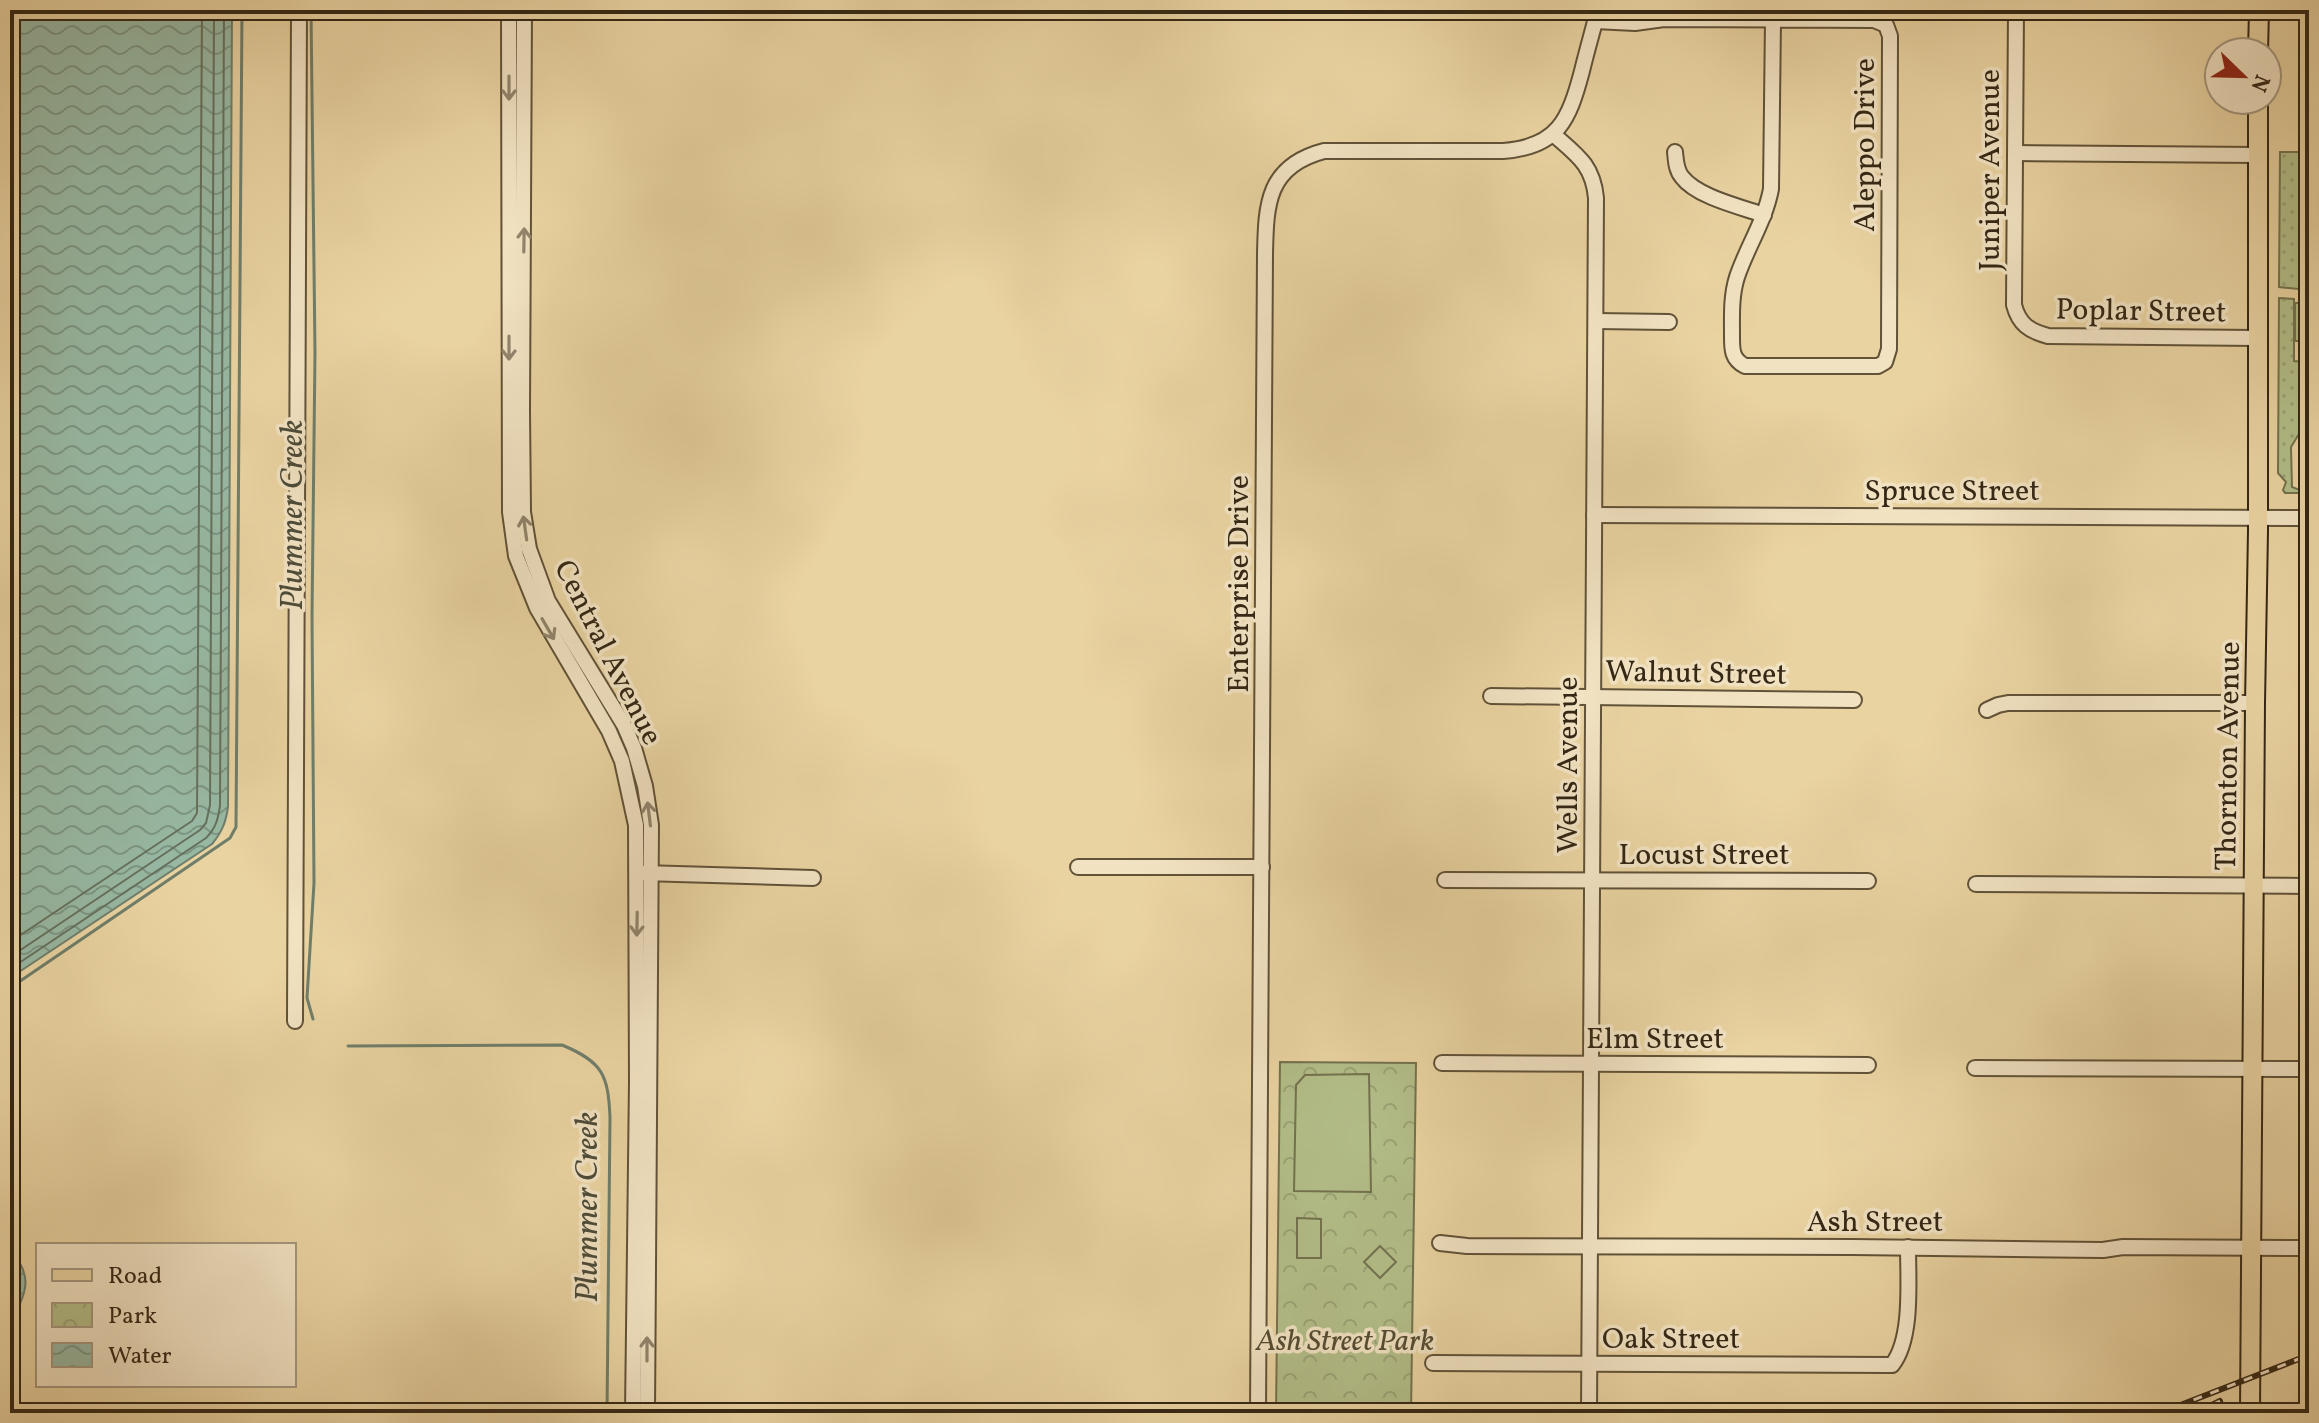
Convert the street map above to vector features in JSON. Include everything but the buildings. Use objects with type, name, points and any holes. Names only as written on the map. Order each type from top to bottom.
[{"type":"main road","points":[[2258,36],[2259,10]]},
{"type":"main road","name":"Thornton Avenue","points":[[2250,1413],[2258,518],[2258,116]]},
{"type":"street","points":[[295,1021],[299,10]]},
{"type":"street","name":"Central Avenue","points":[[509,10],[510,512],[516,556],[537,608],[609,731],[622,761],[631,791],[644,873],[647,1413]]},
{"type":"street","name":"Central Avenue","points":[[524,10],[522,425],[525,524],[529,549],[548,601],[624,725],[634,748],[645,786],[651,825],[644,873],[633,1413]]},
{"type":"street","name":"Juniper Avenue","points":[[2016,10],[2014,305],[2017,317],[2025,327]]},
{"type":"street","points":[[1553,134],[1563,124],[1575,100],[1596,15]]},
{"type":"street","name":"Aleppo Drive","points":[[1596,15],[1635,23],[1664,19],[1874,20],[1886,25],[1889,30],[1889,349],[1885,362],[1872,367],[1755,366],[1739,362],[1732,351],[1733,292],[1764,215]]},
{"type":"street","points":[[1675,152],[1680,175],[1687,183],[1707,194],[1764,215],[1772,173],[1773,20]]},
{"type":"street","name":"Wells Avenue","points":[[1553,134],[1582,160],[1591,171],[1595,183],[1589,1413]]},
{"type":"street","name":"Enterprise Drive","points":[[1258,1413],[1266,216],[1274,186],[1298,162],[1324,151],[1503,151],[1531,147],[1553,134]]},
{"type":"street","points":[[2016,153],[2258,155]]},
{"type":"street","points":[[1596,321],[1669,322]]},
{"type":"street","name":"Poplar Street","points":[[2025,327],[2048,336],[2257,338]]},
{"type":"street","name":"Spruce Street","points":[[1594,515],[2309,518]]},
{"type":"street","name":"Walnut Street","points":[[1491,696],[1854,700]]},
{"type":"street","points":[[1987,710],[2008,703],[2255,703]]},
{"type":"street","points":[[1078,867],[1262,867]]},
{"type":"street","points":[[644,873],[813,878]]},
{"type":"street","name":"Locust Street","points":[[1445,880],[1868,881]]},
{"type":"street","points":[[1976,884],[2309,886]]},
{"type":"street","name":"Elm Street","points":[[1442,1063],[1868,1065]]},
{"type":"street","points":[[1975,1068],[2309,1069]]},
{"type":"street","name":"Ash Street","points":[[1440,1243],[1467,1246],[2088,1250],[2123,1247],[2309,1248]]},
{"type":"street","name":"Oak Street","points":[[1433,1363],[1892,1365],[1902,1352],[1907,1315],[1908,1247]]},
{"type":"green space","points":[[2280,152],[2309,152],[2309,290],[2279,287]]},
{"type":"green space","points":[[2279,298],[2294,299],[2294,361],[2306,362],[2305,376],[2308,377],[2307,431],[2302,429],[2291,447],[2292,487],[2300,490],[2299,493],[2285,493],[2286,482],[2278,473]]},
{"type":"green space","points":[[2295,303],[2309,303],[2309,341],[2295,341]]},
{"type":"green space","name":"Ash Street Park","points":[[1280,1062],[1416,1063],[1411,1413],[1276,1413]]},
{"type":"green space","points":[[1369,1074],[1371,1192],[1294,1191],[1296,1085],[1305,1075]]},
{"type":"green space","points":[[1297,1218],[1321,1219],[1321,1258],[1297,1258]]},
{"type":"green space","points":[[1380,1246],[1396,1262],[1380,1278],[1364,1262]]},
{"type":"water","points":[[10,10],[232,10],[226,817],[212,844],[10,978]]},
{"type":"water","points":[[10,1247],[22,1267],[26,1282],[19,1306],[10,1320]]},
{"type":"waterway","points":[[10,988],[230,838],[236,827],[242,10]]},
{"type":"waterway","name":"Plummer Creek","points":[[311,10],[315,353],[312,616],[314,883],[307,998],[313,1019]]},
{"type":"waterway","name":"Plummer Creek","points":[[348,1046],[562,1045],[587,1058],[601,1072],[610,1117],[607,1413]]},
{"type":"railway","points":[[2160,1413],[2309,1355]]},
{"type":"railway","points":[[2196,1413],[2220,1401]]}]
